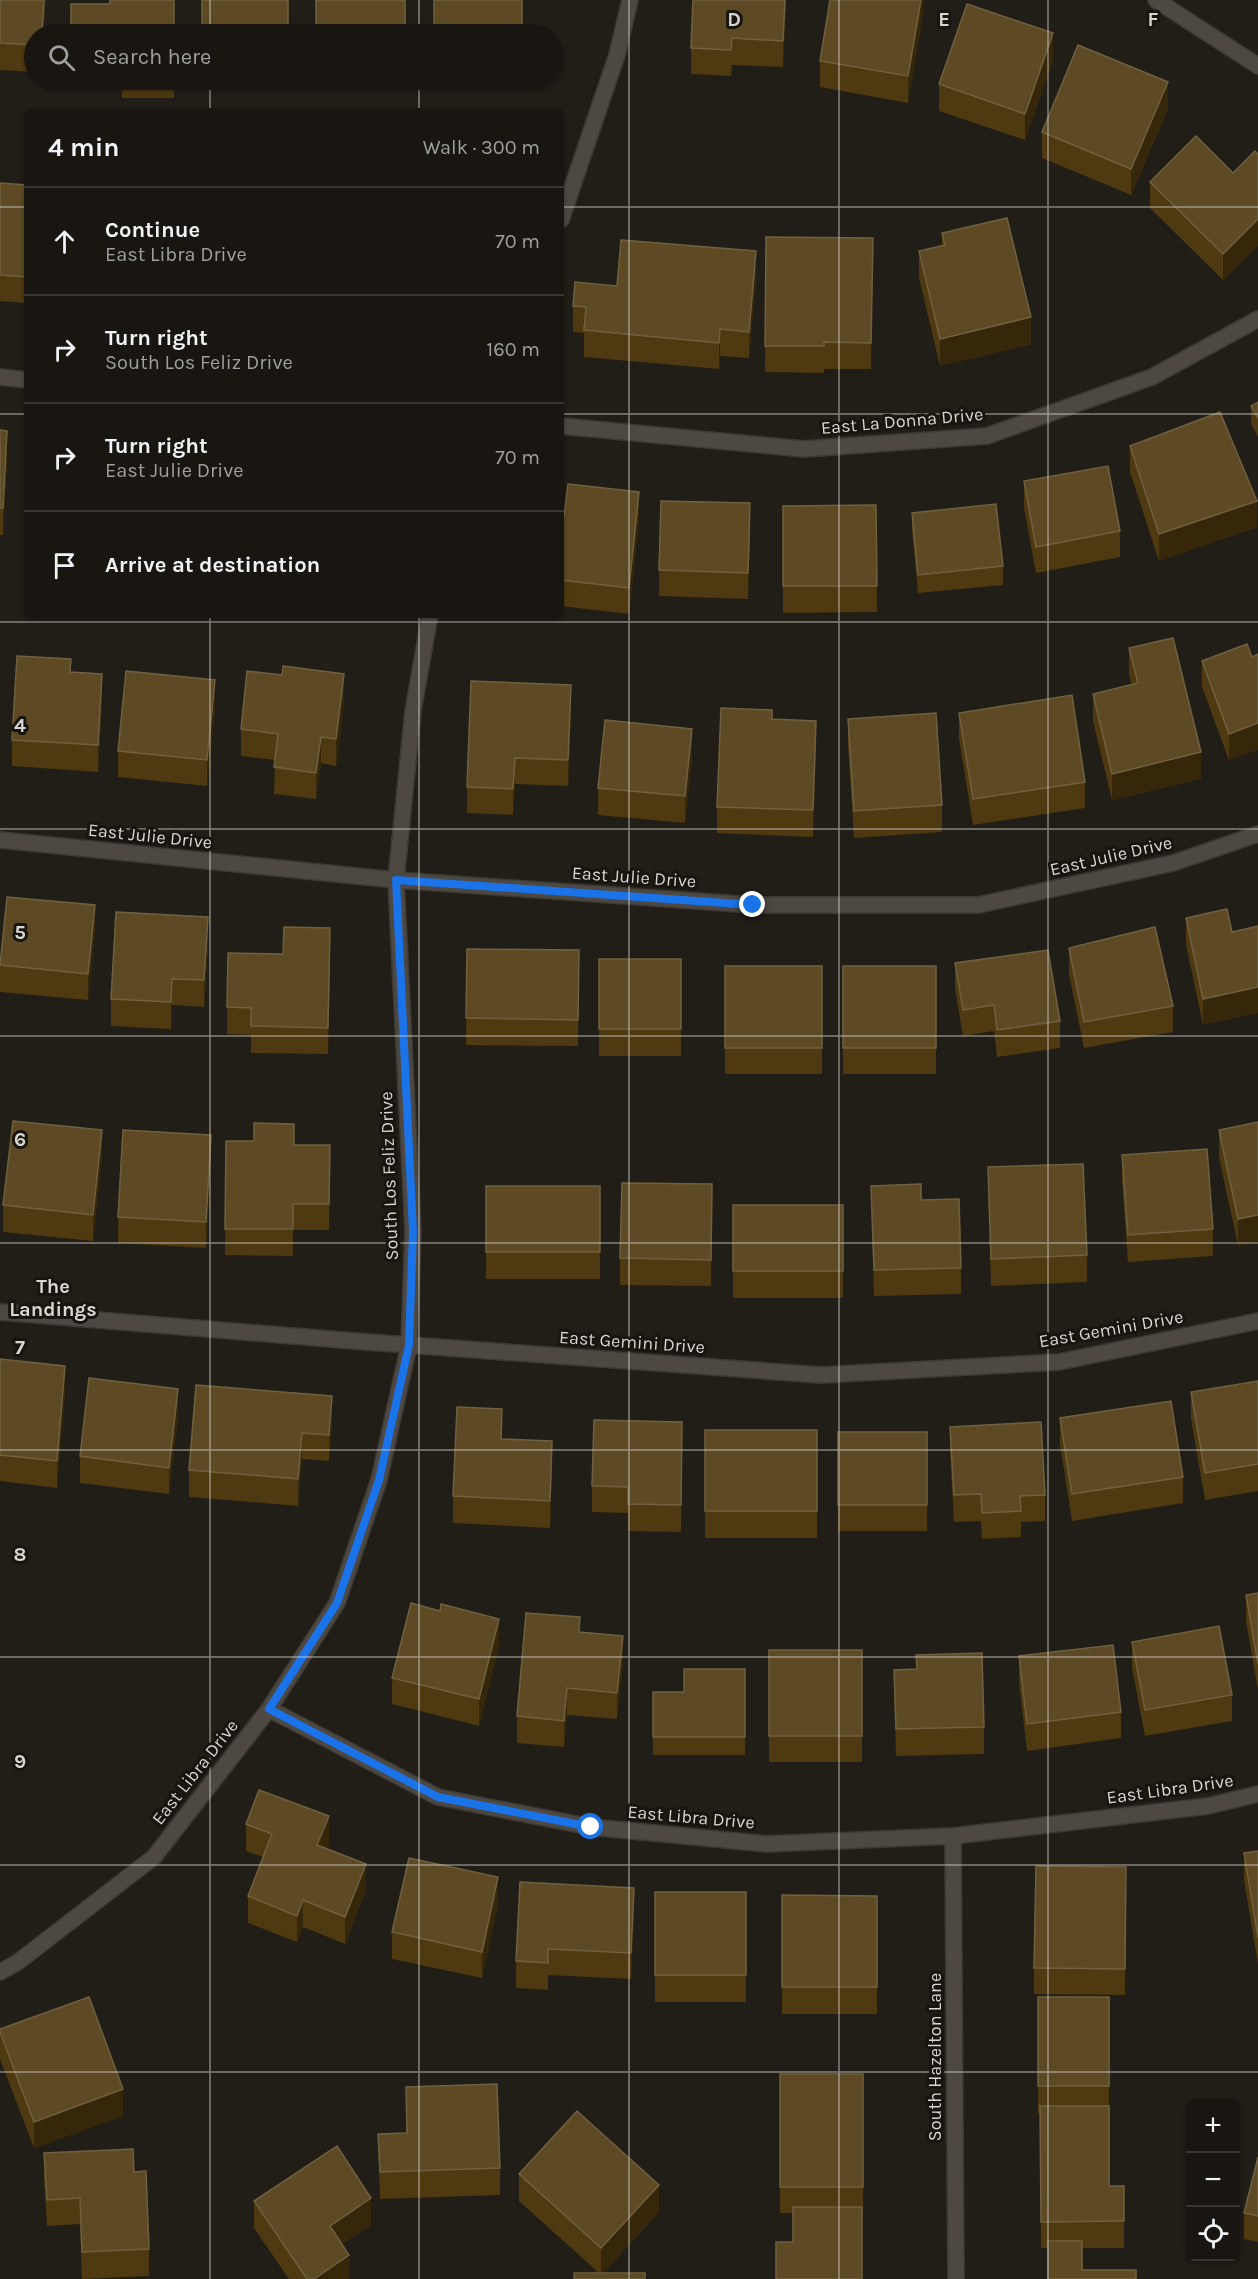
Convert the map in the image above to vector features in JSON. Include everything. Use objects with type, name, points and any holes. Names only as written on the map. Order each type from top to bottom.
[{"type":"street","points":[[564,211],[617,56],[630,0]]},
{"type":"street","points":[[1156,0],[1258,66]]},
{"type":"street","name":"East La Donna Drive","points":[[564,426],[804,449],[987,436],[1152,377],[1258,319]]},
{"type":"street","points":[[0,377],[24,380]]},
{"type":"street","name":"South Los Feliz Drive","points":[[269,1709],[337,1603],[379,1480],[409,1345],[413,1231],[396,880],[413,711],[429,618]]},
{"type":"street","name":"East Julie Drive","points":[[0,840],[396,880],[753,905],[978,905],[1173,863],[1258,834]]},
{"type":"street","name":"East Gemini Drive","points":[[0,1312],[821,1375],[1059,1362],[1258,1321]]},
{"type":"street","name":"East Libra Drive","points":[[0,1972],[18,1962],[154,1857],[269,1709],[438,1797],[591,1827],[766,1844],[953,1836],[1208,1806],[1258,1794]]},
{"type":"street","name":"South Hazelton Lane","points":[[953,1836],[956,2279]]},
{"type":"building","points":[[0,0],[44,0],[43,24],[24,24],[24,44],[0,43]]},
{"type":"building","points":[[110,0],[174,0],[174,24],[71,24],[71,4],[110,4]]},
{"type":"building","points":[[202,0],[288,0],[288,24],[202,24]]},
{"type":"building","points":[[316,0],[405,0],[405,24],[316,24]]},
{"type":"building","points":[[434,0],[522,0],[522,24],[434,24]]},
{"type":"building","points":[[693,0],[785,0],[783,41],[732,38],[731,50],[691,48]]},
{"type":"building","points":[[830,0],[921,0],[908,76],[820,61]]},
{"type":"building","points":[[967,4],[1053,33],[1025,114],[939,84]]},
{"type":"building","points":[[1078,45],[1168,82],[1131,169],[1042,132]]},
{"type":"building","points":[[1196,136],[1233,173],[1255,151],[1258,154],[1258,219],[1223,254],[1150,182]]},
{"type":"building","points":[[0,183],[24,185],[24,277],[0,275]]},
{"type":"building","points":[[1007,218],[1031,317],[940,339],[919,251],[945,245],[942,233]]},
{"type":"building","points":[[766,237],[873,238],[871,343],[824,342],[824,346],[765,346]]},
{"type":"building","points":[[621,240],[756,251],[749,332],[720,329],[719,343],[584,330],[586,307],[573,306],[575,282],[617,286]]},
{"type":"building","points":[[1258,402],[1258,418],[1251,406]]},
{"type":"building","points":[[1220,412],[1257,501],[1159,534],[1130,446]]},
{"type":"building","points":[[0,430],[7,431],[3,508],[0,508]]},
{"type":"building","points":[[1108,466],[1120,531],[1036,547],[1024,481]]},
{"type":"building","points":[[568,484],[639,492],[629,588],[564,580],[564,517]]},
{"type":"building","points":[[661,501],[750,503],[748,573],[659,570]]},
{"type":"building","points":[[996,504],[1003,566],[918,575],[912,513]]},
{"type":"building","points":[[876,505],[877,586],[783,586],[783,506]]},
{"type":"building","points":[[1173,638],[1201,752],[1112,774],[1093,694],[1138,683],[1129,648]]},
{"type":"building","points":[[1247,644],[1252,657],[1258,654],[1258,723],[1229,734],[1202,661]]},
{"type":"building","points":[[17,656],[71,659],[70,672],[102,674],[98,745],[12,740]]},
{"type":"building","points":[[283,666],[344,674],[336,739],[321,737],[316,773],[274,767],[278,734],[241,729],[247,671],[282,675]]},
{"type":"building","points":[[126,671],[215,680],[207,760],[118,751]]},
{"type":"building","points":[[471,681],[571,685],[568,760],[515,758],[513,789],[467,787]]},
{"type":"building","points":[[1072,695],[1085,782],[973,799],[959,713]]},
{"type":"building","points":[[721,708],[772,710],[772,719],[816,721],[813,810],[717,807]]},
{"type":"building","points":[[936,713],[942,805],[854,811],[848,719]]},
{"type":"building","points":[[605,720],[692,729],[685,796],[598,788]]},
{"type":"building","points":[[7,897],[95,905],[88,974],[0,965]]},
{"type":"building","points":[[1227,909],[1232,932],[1258,926],[1258,987],[1203,999],[1186,918]]},
{"type":"building","points":[[116,912],[208,917],[204,980],[172,979],[171,1002],[111,999]]},
{"type":"building","points":[[284,927],[330,928],[328,1028],[251,1026],[251,1008],[227,1007],[228,953],[283,954]]},
{"type":"building","points":[[1155,927],[1173,1006],[1084,1022],[1069,948]]},
{"type":"building","points":[[467,949],[579,950],[578,1020],[466,1018]]},
{"type":"building","points":[[1048,950],[1060,1021],[997,1030],[994,1005],[963,1010],[955,963]]},
{"type":"building","points":[[599,959],[681,959],[681,1029],[599,1029]]},
{"type":"building","points":[[725,966],[822,966],[822,1048],[725,1048]]},
{"type":"building","points":[[843,966],[936,966],[936,1048],[843,1048]]},
{"type":"building","points":[[13,1121],[102,1130],[93,1215],[3,1205]]},
{"type":"building","points":[[1258,1122],[1258,1215],[1238,1219],[1219,1130]]},
{"type":"building","points":[[254,1123],[294,1124],[294,1145],[330,1145],[329,1204],[293,1204],[293,1229],[225,1229],[226,1141],[254,1141]]},
{"type":"building","points":[[123,1130],[211,1135],[206,1222],[118,1217]]},
{"type":"building","points":[[1207,1149],[1213,1229],[1128,1235],[1122,1155]]},
{"type":"building","points":[[1083,1164],[1087,1255],[991,1259],[988,1167]]},
{"type":"building","points":[[622,1183],[712,1184],[711,1260],[620,1258]]},
{"type":"building","points":[[921,1184],[921,1200],[959,1199],[961,1268],[874,1270],[871,1186]]},
{"type":"building","points":[[486,1186],[600,1186],[600,1252],[486,1252]]},
{"type":"building","points":[[733,1205],[843,1205],[843,1271],[733,1271]]},
{"type":"building","points":[[0,1359],[65,1366],[57,1461],[0,1455]]},
{"type":"building","points":[[89,1378],[178,1389],[169,1468],[80,1456]]},
{"type":"building","points":[[1258,1381],[1258,1464],[1205,1473],[1191,1392]]},
{"type":"building","points":[[196,1385],[332,1396],[329,1435],[302,1433],[298,1479],[189,1470]]},
{"type":"building","points":[[1171,1401],[1183,1477],[1072,1494],[1060,1418]]},
{"type":"building","points":[[457,1407],[502,1409],[501,1439],[552,1441],[550,1501],[453,1496]]},
{"type":"building","points":[[594,1420],[682,1422],[681,1505],[628,1504],[628,1487],[592,1486]]},
{"type":"building","points":[[1041,1422],[1045,1495],[1020,1496],[1021,1511],[982,1513],[981,1494],[954,1495],[950,1427]]},
{"type":"building","points":[[705,1430],[817,1430],[817,1511],[705,1511]]},
{"type":"building","points":[[838,1432],[927,1432],[927,1505],[838,1505]]},
{"type":"building","points":[[1258,1593],[1258,1664],[1246,1595]]},
{"type":"building","points":[[411,1603],[440,1611],[441,1604],[499,1619],[479,1699],[392,1678]]},
{"type":"building","points":[[526,1613],[580,1617],[579,1632],[623,1636],[617,1693],[567,1688],[564,1721],[517,1716]]},
{"type":"building","points":[[1219,1626],[1232,1695],[1145,1710],[1132,1642]]},
{"type":"building","points":[[1113,1645],[1121,1712],[1027,1724],[1019,1656]]},
{"type":"building","points":[[769,1650],[862,1650],[862,1736],[769,1736]]},
{"type":"building","points":[[982,1653],[984,1727],[896,1729],[894,1670],[917,1669],[916,1655]]},
{"type":"building","points":[[684,1669],[745,1669],[745,1737],[653,1737],[653,1692],[684,1692]]},
{"type":"building","points":[[259,1790],[329,1816],[317,1845],[366,1864],[345,1917],[303,1900],[297,1916],[248,1896],[272,1834],[246,1824]]},
{"type":"building","points":[[1258,1851],[1258,1938],[1244,1853]]},
{"type":"building","points":[[409,1858],[498,1877],[482,1952],[392,1932]]},
{"type":"building","points":[[1036,1866],[1126,1867],[1125,1969],[1034,1968]]},
{"type":"building","points":[[520,1882],[634,1888],[631,1953],[548,1949],[548,1963],[516,1961]]},
{"type":"building","points":[[655,1892],[746,1892],[746,1975],[655,1975]]},
{"type":"building","points":[[782,1895],[877,1896],[877,1987],[782,1987]]},
{"type":"building","points":[[89,1997],[123,2089],[34,2122],[0,2029]]},
{"type":"building","points":[[1038,1997],[1109,1997],[1109,2086],[1038,2086]]},
{"type":"building","points":[[780,2074],[863,2074],[863,2187],[780,2187]]},
{"type":"building","points":[[497,2084],[500,2168],[380,2172],[378,2134],[407,2133],[406,2087]]},
{"type":"building","points":[[1040,2106],[1109,2106],[1109,2186],[1124,2186],[1124,2221],[1041,2222]]},
{"type":"building","points":[[577,2111],[659,2185],[601,2248],[519,2174]]},
{"type":"building","points":[[337,2146],[371,2198],[330,2226],[349,2255],[314,2279],[307,2279],[254,2201]]},
{"type":"building","points":[[133,2149],[134,2172],[146,2171],[149,2249],[82,2252],[80,2198],[47,2200],[44,2153]]},
{"type":"building","points":[[1258,2157],[1258,2216],[1244,2213]]},
{"type":"building","points":[[793,2207],[862,2207],[862,2279],[776,2279],[776,2242],[793,2242]]},
{"type":"building","points":[[1048,2241],[1082,2241],[1082,2270],[1136,2270],[1136,2279],[1048,2279]]},
{"type":"building","points":[[574,2273],[645,2273],[645,2279],[574,2279]]},
{"type":"district","name":"The Landings","points":[[53,1298]]},
{"type":"route","points":[[591,1827],[438,1797],[269,1709],[337,1603],[379,1480],[409,1345],[413,1231],[396,880],[753,905]]}]
